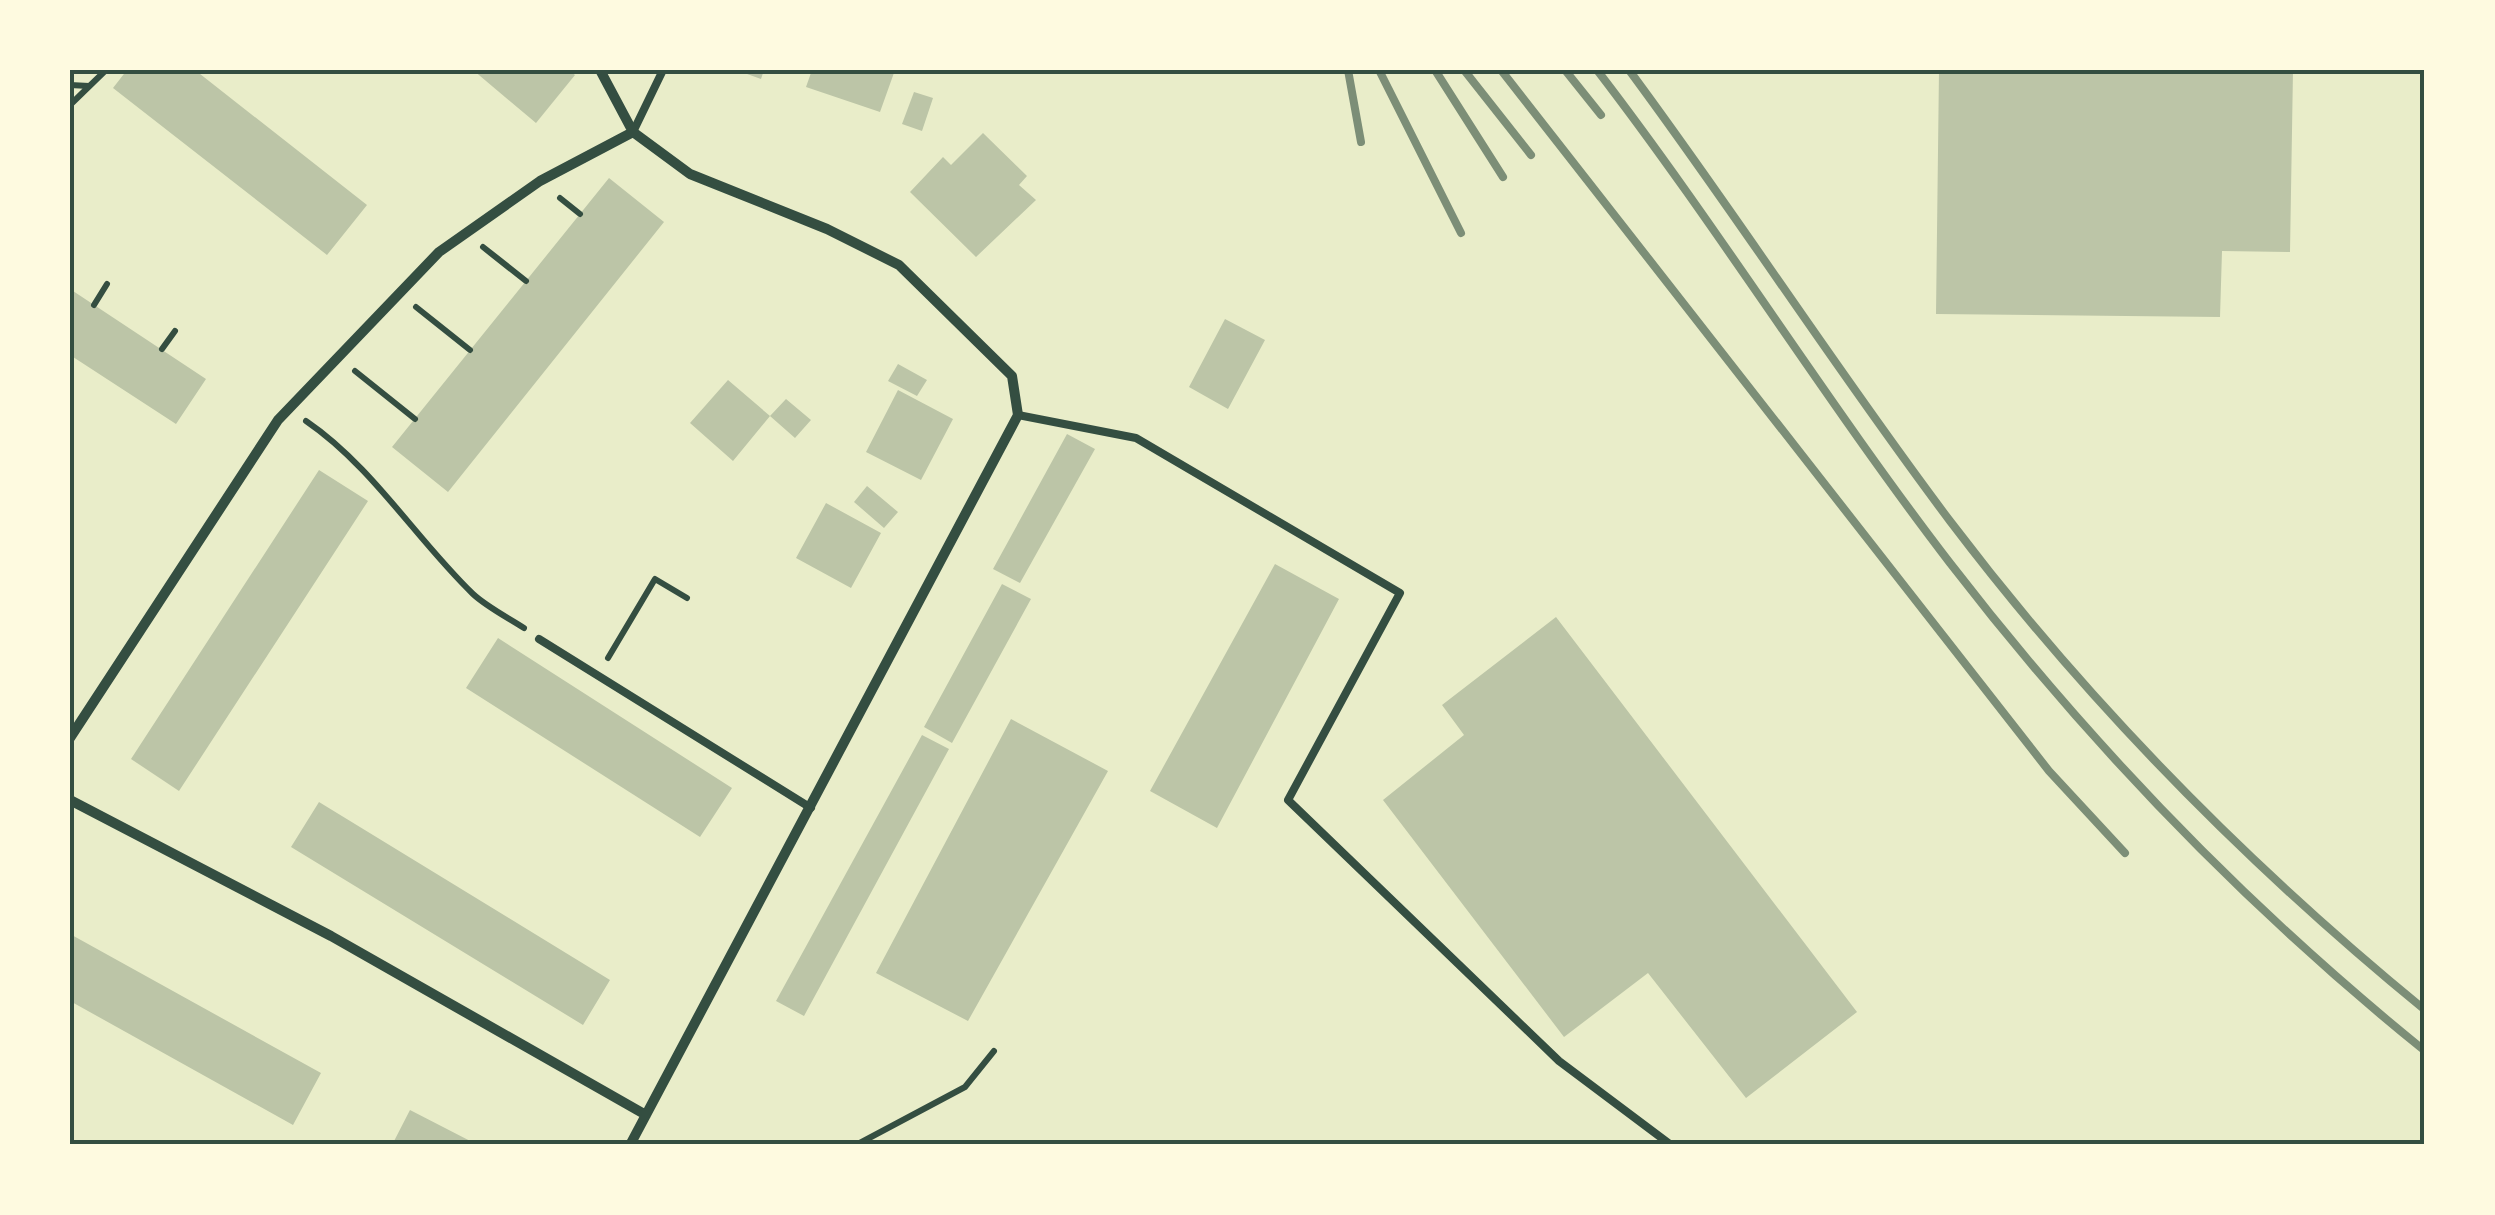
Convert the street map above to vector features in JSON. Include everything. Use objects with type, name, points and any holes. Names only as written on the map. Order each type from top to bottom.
[{"type":"street","points":[[600,70],[633,132],[690,174],[827,230],[900,265],[1012,376],[1018,415],[630,1145]]},
{"type":"street","points":[[70,738],[278,420],[440,252],[540,182],[633,132]]},
{"type":"street","points":[[70,800],[331,936],[646,1115]]},
{"type":"lane","points":[[633,132],[663,70]]},
{"type":"lane","points":[[1018,415],[1136,438],[1400,594],[1288,800],[1559,1061],[1671,1145]]},
{"type":"lane","points":[[540,639],[812,808]]},
{"type":"path","points":[[70,104],[106,70]]},
{"type":"path","points":[[70,85],[90,86]]},
{"type":"path","points":[[466,234],[526,281]]},
{"type":"path","points":[[94,305],[107,284]]},
{"type":"path","points":[[400,294],[470,350]]},
{"type":"path","points":[[162,349],[175,331]]},
{"type":"path","points":[[339,358],[415,419]]},
{"type":"path","points":[[288,410],[325,434],[475,596],[540,639]]},
{"type":"path","points":[[598,676],[654,579],[688,598]]},
{"type":"path","points":[[856,1145],[965,1087],[994,1051]]},
{"type":"building","points":[[127,70],[195,70],[367,205],[327,255],[113,88]]},
{"type":"building","points":[[473,70],[569,70],[575,75],[536,123]]},
{"type":"building","points":[[736,70],[764,70],[761,79]]},
{"type":"building","points":[[812,70],[895,70],[880,112],[806,87]]},
{"type":"building","points":[[1939,70],[2293,70],[2290,252],[2222,251],[2220,317],[1936,314]]},
{"type":"building","points":[[914,92],[933,98],[922,131],[902,124]]},
{"type":"building","points":[[983,133],[1027,176],[1019,185],[1036,200],[976,257],[910,192],[943,157],[951,165]]},
{"type":"building","points":[[609,178],[664,222],[448,492],[392,447]]},
{"type":"building","points":[[70,289],[206,379],[176,424],[70,355]]},
{"type":"building","points":[[1225,319],[1265,340],[1228,409],[1189,387]]},
{"type":"building","points":[[898,364],[927,380],[917,396],[888,381]]},
{"type":"building","points":[[728,380],[770,416],[733,461],[690,423]]},
{"type":"building","points":[[898,390],[953,419],[921,480],[866,452]]},
{"type":"building","points":[[786,399],[811,420],[795,438],[770,416]]},
{"type":"building","points":[[1067,434],[1095,449],[1020,583],[993,569]]},
{"type":"building","points":[[319,470],[368,501],[179,791],[131,759]]},
{"type":"building","points":[[867,486],[898,512],[884,528],[854,502]]},
{"type":"building","points":[[826,503],[881,533],[851,588],[796,558]]},
{"type":"building","points":[[1275,564],[1339,599],[1217,828],[1150,791]]},
{"type":"building","points":[[1002,584],[1031,599],[952,743],[924,727]]},
{"type":"building","points":[[1556,617],[1857,1012],[1746,1098],[1648,973],[1564,1037],[1383,800],[1464,735],[1442,705]]},
{"type":"building","points":[[498,638],[732,788],[700,837],[466,688]]},
{"type":"building","points":[[1011,719],[1108,771],[968,1021],[876,973]]},
{"type":"building","points":[[922,735],[949,749],[804,1016],[776,1001]]},
{"type":"building","points":[[319,802],[610,980],[583,1025],[291,847]]},
{"type":"building","points":[[70,934],[321,1073],[293,1125],[70,1001]]},
{"type":"building","points":[[410,1110],[478,1145],[392,1145]]},
{"type":"railway","points":[[1348,70],[1361,142]]},
{"type":"railway","points":[[1379,70],[1461,233]]},
{"type":"railway","points":[[1435,70],[1503,177]]},
{"type":"railway","points":[[1464,70],[1531,155]]},
{"type":"railway","points":[[1501,70],[2049,771],[2125,853]]},
{"type":"railway","points":[[1565,70],[1601,115]]},
{"type":"railway","points":[[1597,70],[1860,441],[2003,630],[2173,821],[2296,940],[2425,1051]]},
{"type":"railway","points":[[1629,70],[1950,521],[2058,654],[2173,780],[2234,840],[2425,1010]]}]
